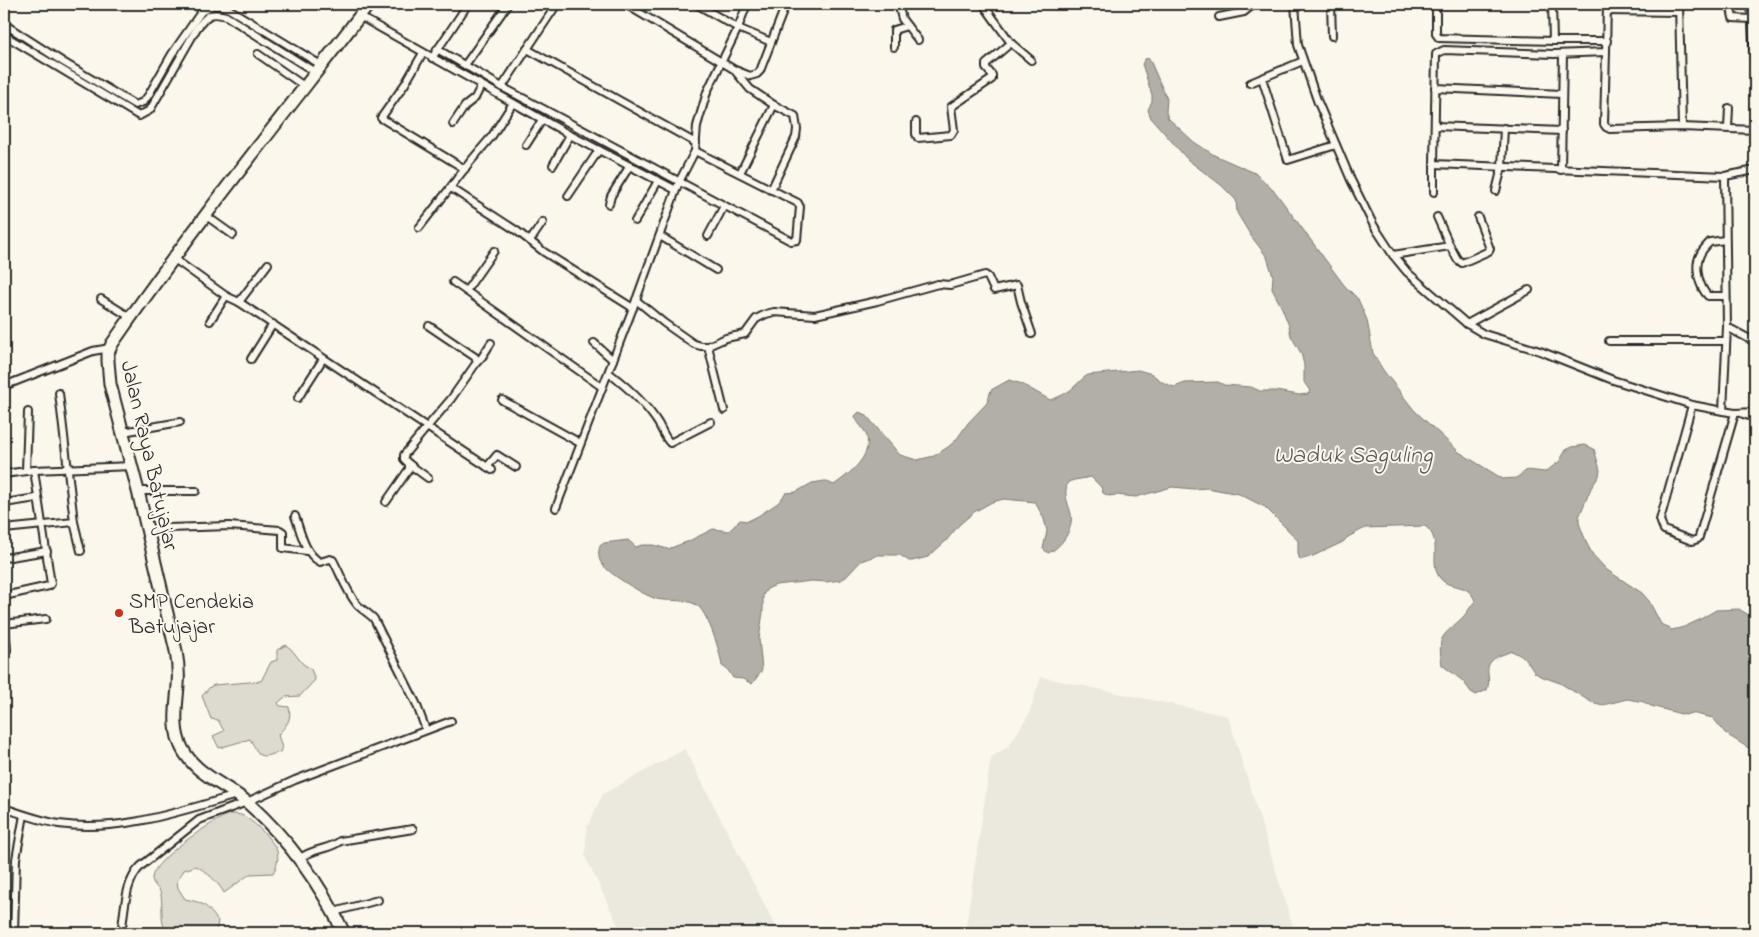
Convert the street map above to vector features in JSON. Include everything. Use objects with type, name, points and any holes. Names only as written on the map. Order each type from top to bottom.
[{"type":"highway","name":"Jalan Raya Batujajar","points":[[344,933],[334,912],[299,859],[242,799],[192,765],[179,740],[176,708],[179,675],[176,651],[148,530],[110,384],[108,361],[111,346],[173,258],[369,4]]},
{"type":"street","points":[[432,58],[468,4]]},
{"type":"street","points":[[465,65],[508,4]]},
{"type":"street","points":[[502,87],[557,4]]},
{"type":"street","points":[[625,4],[744,75],[757,74],[786,4]]},
{"type":"street","points":[[696,4],[738,28],[771,42]]},
{"type":"street","points":[[556,508],[609,373],[679,182],[696,151],[697,126],[701,110],[747,4]]},
{"type":"street","points":[[898,4],[902,19],[918,40]]},
{"type":"street","points":[[982,4],[1011,43],[1031,60]]},
{"type":"street","points":[[1219,17],[1244,12],[1254,4]]},
{"type":"street","points":[[1295,4],[1298,45],[1336,145],[1374,226],[1407,272],[1468,324],[1484,334],[1540,352],[1613,380],[1692,405],[1755,418]]},
{"type":"street","points":[[1331,4],[1332,36]]},
{"type":"street","points":[[1436,4],[1436,34],[1438,38],[1606,41]]},
{"type":"street","points":[[1552,4],[1553,41]]},
{"type":"street","points":[[1679,4],[1682,127]]},
{"type":"street","points":[[1709,4],[1729,5],[1733,18],[1751,19]]},
{"type":"street","points":[[1751,4],[1755,80]]},
{"type":"street","points":[[4,24],[135,105],[143,102],[148,96],[172,54],[201,12],[212,6],[229,8],[318,69]]},
{"type":"street","points":[[1679,12],[1607,7],[1604,124],[1610,129],[1682,127],[1755,130]]},
{"type":"street","points":[[4,35],[109,100],[139,116],[150,110],[197,28],[206,17],[216,13],[226,16],[318,69]]},
{"type":"street","points":[[359,16],[542,120],[628,167],[676,190]]},
{"type":"street","points":[[894,47],[894,30],[907,26]]},
{"type":"street","points":[[916,122],[918,138],[952,135],[954,130],[952,107],[992,79],[986,64],[1011,43]]},
{"type":"street","points":[[437,49],[502,87],[795,242],[798,238],[800,204],[696,151]]},
{"type":"street","points":[[527,49],[696,143]]},
{"type":"street","points":[[1434,192],[1436,54],[1441,50],[1563,54],[1606,52]]},
{"type":"street","points":[[258,54],[304,86]]},
{"type":"street","points":[[423,54],[381,119],[465,169]]},
{"type":"street","points":[[1561,170],[1563,54]]},
{"type":"street","points":[[1250,83],[1303,61]]},
{"type":"street","points":[[735,70],[750,89],[795,116],[797,133],[771,190]]},
{"type":"street","points":[[1262,78],[1288,160],[1336,145]]},
{"type":"street","points":[[453,124],[465,106],[475,98],[481,86]]},
{"type":"street","points":[[1435,88],[1562,94]]},
{"type":"street","points":[[419,228],[492,136],[512,103]]},
{"type":"street","points":[[740,173],[774,105]]},
{"type":"street","points":[[1728,108],[1728,128]]},
{"type":"street","points":[[526,145],[542,120]]},
{"type":"street","points":[[1435,126],[1562,131]]},
{"type":"street","points":[[1496,191],[1502,168],[1504,128]]},
{"type":"street","points":[[553,165],[570,135]]},
{"type":"street","points":[[568,196],[599,150]]},
{"type":"street","points":[[1434,164],[1725,176],[1755,170]]},
{"type":"street","points":[[609,204],[611,196],[628,167]]},
{"type":"street","points":[[1723,411],[1727,327],[1725,176]]},
{"type":"street","points":[[636,221],[658,181]]},
{"type":"street","points":[[451,188],[544,252],[633,308]]},
{"type":"street","points":[[708,236],[724,206]]},
{"type":"street","points":[[205,215],[233,235]]},
{"type":"street","points":[[1437,217],[1457,259],[1462,263],[1489,252],[1490,248],[1478,217]]},
{"type":"street","points":[[530,241],[543,222]]},
{"type":"street","points":[[660,236],[716,270]]},
{"type":"street","points":[[1725,240],[1710,242],[1701,253],[1699,257],[1698,279],[1708,296],[1726,296]]},
{"type":"street","points":[[1393,255],[1450,246]]},
{"type":"street","points":[[466,291],[494,251]]},
{"type":"street","points":[[173,258],[226,296],[273,324],[490,469],[497,455],[516,467]]},
{"type":"street","points":[[239,302],[268,264]]},
{"type":"street","points":[[636,300],[694,344],[708,346],[726,338],[745,334],[756,319],[766,314],[774,312],[793,315],[800,313],[815,315],[877,301],[938,284],[950,285],[985,275],[988,277],[994,290],[1018,285],[1021,302],[1032,334]]},
{"type":"street","points":[[453,282],[602,387]]},
{"type":"street","points":[[1468,324],[1528,290]]},
{"type":"street","points":[[210,320],[226,296]]},
{"type":"street","points":[[101,299],[128,321]]},
{"type":"street","points":[[252,359],[273,324]]},
{"type":"street","points":[[429,326],[475,357],[477,362]]},
{"type":"street","points":[[1727,327],[1755,342]]},
{"type":"street","points":[[1609,341],[1726,341]]},
{"type":"street","points":[[428,478],[409,464],[404,459],[404,455],[451,399],[491,343]]},
{"type":"street","points":[[594,343],[613,360]]},
{"type":"street","points":[[4,386],[111,346]]},
{"type":"street","points":[[708,346],[724,410]]},
{"type":"street","points":[[298,398],[323,359]]},
{"type":"street","points":[[609,373],[649,411],[670,443],[711,422]]},
{"type":"street","points":[[59,393],[74,522],[81,551]]},
{"type":"street","points":[[502,400],[580,443]]},
{"type":"street","points":[[1692,405],[1660,520],[1664,530],[1692,540],[1698,539],[1737,413]]},
{"type":"street","points":[[26,471],[28,412]]},
{"type":"street","points":[[1737,413],[1755,412]]},
{"type":"street","points":[[123,432],[180,422]]},
{"type":"street","points":[[386,502],[409,470],[409,464]]},
{"type":"street","points":[[4,474],[34,470],[132,466]]},
{"type":"street","points":[[4,596],[51,584],[34,470]]},
{"type":"street","points":[[138,491],[196,491]]},
{"type":"street","points":[[4,503],[37,498]]},
{"type":"street","points":[[295,516],[307,551],[311,557],[320,562],[333,560],[346,588],[357,605],[366,610],[374,619],[416,703],[426,730]]},
{"type":"street","points":[[4,529],[74,522]]},
{"type":"street","points":[[148,530],[229,526],[280,530],[283,532],[284,548],[307,551]]},
{"type":"street","points":[[4,558],[47,551]]},
{"type":"street","points":[[4,612],[7,650],[4,651]]},
{"type":"street","points":[[5,624],[46,619]]},
{"type":"street","points":[[4,808],[58,824],[76,826],[125,824],[242,799],[272,790],[451,721]]},
{"type":"street","points":[[121,933],[129,887],[137,870],[199,820],[242,799]]},
{"type":"street","points":[[14,933],[16,859],[24,815]]},
{"type":"street","points":[[299,859],[306,853],[340,841],[413,829]]},
{"type":"street","points":[[334,912],[378,900]]},
{"type":"shaded area","points":[[286,645],[303,664],[311,669],[315,680],[300,696],[285,697],[278,703],[280,706],[289,707],[290,712],[288,722],[278,735],[282,747],[280,752],[268,756],[261,755],[250,739],[219,748],[213,736],[224,731],[218,720],[211,719],[202,696],[214,685],[261,681],[271,662],[277,660],[277,650]]},
{"type":"shaded area","points":[[1041,677],[1228,716],[1295,933],[965,933],[991,757],[1008,747],[1028,716]]},
{"type":"shaded area","points":[[685,749],[779,933],[622,933],[585,856],[587,827],[603,794]]},
{"type":"shaded area","points":[[229,814],[245,817],[256,825],[272,842],[278,854],[273,873],[250,874],[224,893],[215,881],[200,868],[196,866],[184,870],[177,881],[178,888],[185,899],[197,902],[211,911],[218,921],[216,933],[166,933],[162,919],[161,895],[152,880],[155,870],[173,851],[210,824]]},
{"type":"water","name":"Waduk Saguling","points":[[1149,58],[1167,99],[1166,112],[1168,118],[1194,142],[1214,155],[1255,173],[1276,193],[1344,285],[1358,299],[1367,320],[1373,353],[1383,370],[1414,410],[1459,452],[1503,479],[1516,478],[1527,470],[1545,472],[1559,462],[1566,450],[1572,447],[1585,445],[1594,449],[1600,470],[1599,476],[1591,488],[1579,517],[1579,523],[1593,555],[1607,570],[1642,593],[1649,601],[1661,624],[1672,630],[1684,627],[1716,610],[1739,609],[1755,619],[1755,752],[1726,734],[1713,718],[1691,713],[1685,715],[1651,706],[1644,702],[1627,699],[1603,705],[1591,702],[1560,683],[1540,676],[1534,672],[1525,658],[1512,651],[1495,658],[1489,664],[1487,690],[1476,695],[1471,692],[1463,681],[1442,665],[1440,649],[1444,635],[1462,618],[1475,601],[1468,591],[1444,582],[1440,578],[1435,565],[1434,538],[1425,526],[1365,528],[1348,537],[1343,542],[1300,560],[1298,541],[1265,507],[1239,494],[1207,488],[1172,487],[1136,497],[1109,496],[1103,493],[1101,487],[1091,477],[1073,480],[1068,482],[1066,491],[1071,514],[1068,532],[1058,547],[1048,553],[1043,549],[1047,531],[1044,519],[1035,502],[1004,499],[992,502],[974,512],[928,557],[909,561],[900,555],[878,555],[861,561],[841,580],[776,585],[767,589],[763,595],[763,612],[759,639],[762,670],[752,684],[743,679],[733,678],[728,670],[722,666],[710,625],[698,606],[689,602],[662,600],[651,597],[619,579],[602,564],[599,558],[599,551],[600,546],[604,543],[628,540],[636,547],[653,545],[668,549],[713,529],[729,531],[740,520],[748,521],[778,503],[786,493],[796,492],[812,483],[825,481],[834,485],[858,465],[866,452],[867,437],[855,416],[859,412],[866,415],[900,455],[917,460],[934,456],[948,447],[987,403],[991,390],[1009,380],[1022,384],[1050,400],[1066,393],[1088,375],[1138,370],[1152,374],[1162,382],[1174,387],[1185,383],[1218,382],[1224,385],[1251,387],[1260,391],[1276,391],[1299,395],[1308,394],[1310,391],[1304,382],[1304,365],[1301,353],[1291,336],[1282,308],[1272,289],[1273,276],[1267,257],[1237,213],[1236,200],[1221,185],[1188,160],[1151,118],[1148,110],[1152,101],[1152,95],[1142,64],[1145,59]]},
{"type":"place","name":"SMP Cendekia Batujajar","points":[[119,613]]}]
